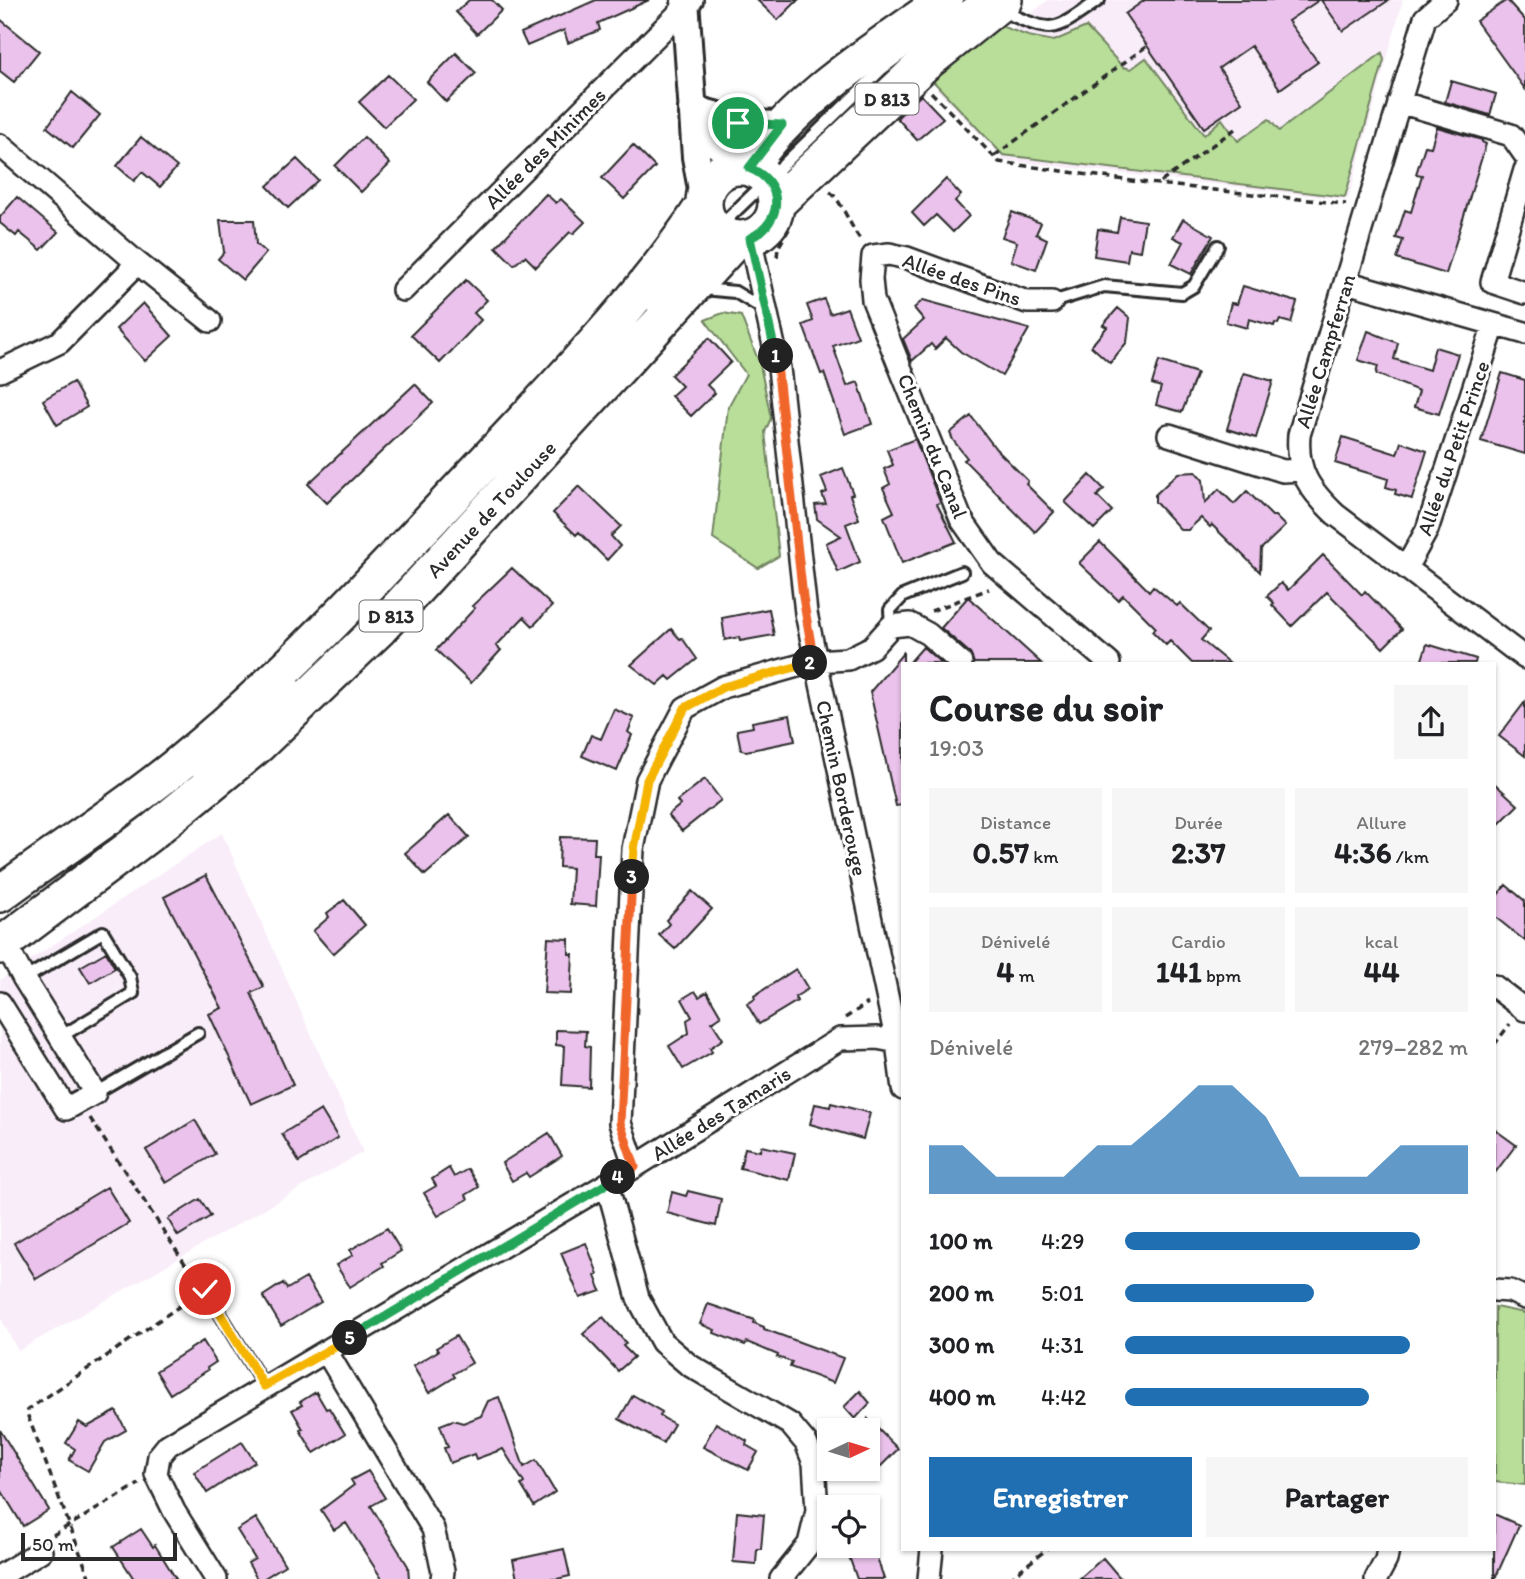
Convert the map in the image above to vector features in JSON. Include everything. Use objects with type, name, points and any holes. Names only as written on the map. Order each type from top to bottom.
[{"type":"main road","name":"D 813","points":[[759,180],[782,125],[857,63],[945,0]]},
{"type":"main road","name":"D 813","points":[[759,180],[916,71],[991,3]]},
{"type":"main road","name":"D 813","points":[[733,168],[759,180],[774,215],[768,225],[760,233],[722,222],[707,188],[716,176],[733,168]]},
{"type":"main road","name":"Avenue de Toulouse","points":[[2,942],[153,831],[267,736],[380,628],[693,289],[722,222]]},
{"type":"main road","name":"Avenue de Toulouse","points":[[4,895],[179,764],[257,696],[331,626],[578,362],[676,248],[722,222]]},
{"type":"street","name":"Allée Campferran","points":[[1447,0],[1425,18],[1299,435],[1297,454],[1312,492],[1335,514],[1525,658]]},
{"type":"street","points":[[688,2],[696,157],[722,222]]},
{"type":"street","name":"Allée des Minimes","points":[[403,290],[688,2]]},
{"type":"street","points":[[1399,102],[1511,135],[1525,155]]},
{"type":"street","points":[[692,108],[744,124],[782,125]]},
{"type":"street","points":[[692,108],[714,142],[759,180]]},
{"type":"street","points":[[4,155],[210,321]]},
{"type":"street","points":[[1525,170],[1492,282],[1525,293]]},
{"type":"street","name":"Chemin Borderouge","points":[[722,222],[755,271],[767,311],[779,368],[803,597],[814,662],[900,1043]]},
{"type":"street","name":"Allée des Pins","points":[[873,256],[889,254],[907,258],[1027,302],[1052,302]]},
{"type":"street","name":"Chemin du Canal","points":[[873,256],[873,300],[961,519],[992,563],[1108,662]]},
{"type":"street","points":[[0,371],[60,342],[129,272],[135,261]]},
{"type":"street","points":[[1346,282],[1525,333]]},
{"type":"street","name":"Allée du Petit Prince","points":[[1406,568],[1427,530],[1494,325]]},
{"type":"street","points":[[1169,435],[1283,471],[1302,470]]},
{"type":"street","points":[[635,1167],[620,1123],[634,849],[647,780],[685,708],[723,687],[814,662],[848,659],[872,647],[891,626],[909,624],[928,635],[960,662]]},
{"type":"street","points":[[0,1003],[66,1108],[87,1097],[60,1037],[2,942]]},
{"type":"street","points":[[1496,988],[1525,1010]]},
{"type":"street","name":"Allée des Tamaris","points":[[156,1474],[159,1456],[169,1445],[607,1184],[840,1040],[877,1038],[900,1043]]},
{"type":"street","points":[[607,1184],[638,1298],[662,1342],[689,1365],[790,1424],[806,1443],[814,1463],[817,1511],[809,1544],[781,1579]]},
{"type":"street","points":[[1496,1290],[1525,1298]]},
{"type":"street","points":[[327,1351],[433,1529],[443,1571],[442,1579]]},
{"type":"street","points":[[156,1474],[174,1511],[216,1579]]},
{"type":"street","points":[[0,1576],[41,1551]]},
{"type":"street","points":[[929,1579],[932,1551]]},
{"type":"street","points":[[1376,1579],[1388,1551]]},
{"type":"lane","points":[[759,180],[881,69],[991,3],[1034,26],[1048,28],[1063,25],[1099,0]]},
{"type":"lane","points":[[644,312],[722,222]]},
{"type":"lane","points":[[1052,302],[1104,285],[1182,293],[1195,286],[1217,246]]},
{"type":"lane","points":[[693,289],[735,292],[767,311]]},
{"type":"lane","points":[[891,626],[890,610],[903,596],[962,572]]},
{"type":"lane","points":[[192,776],[305,677]]},
{"type":"lane","points":[[24,979],[103,932],[130,977],[133,993],[60,1037]]},
{"type":"lane","points":[[87,1097],[198,1033]]},
{"type":"lane","points":[[205,1289],[264,1386]]},
{"type":"path","points":[[994,156],[1147,46]]},
{"type":"path","points":[[916,71],[917,78],[999,162],[1159,184],[1368,206]]},
{"type":"path","points":[[1159,184],[1235,129]]},
{"type":"path","points":[[826,190],[836,195],[851,228],[873,256]]},
{"type":"path","points":[[911,592],[919,616],[1010,579]]},
{"type":"path","points":[[87,1097],[191,1275],[205,1289],[26,1412],[90,1579]]},
{"type":"path","points":[[41,1551],[47,1538],[156,1474]]},
{"type":"path","points":[[1009,1579],[1044,1551]]},
{"type":"shaded area","points":[[1048,0],[1403,0],[1348,200],[1004,160],[936,89]]},
{"type":"shaded area","points":[[222,833],[363,1152],[18,1351],[0,1317],[0,980]]},
{"type":"green space","points":[[998,25],[1028,36],[1054,41],[1086,27],[1123,67],[1131,69],[1146,58],[1204,135],[1222,119],[1238,141],[1269,119],[1279,131],[1382,53],[1384,60],[1345,197],[1003,155],[933,81]]},
{"type":"green space","points":[[723,313],[741,316],[760,365],[771,418],[765,432],[779,556],[758,568],[713,539],[728,407],[746,374],[705,320]]},
{"type":"green space","points":[[1496,1307],[1525,1313],[1525,1485],[1496,1482]]},
{"type":"building","points":[[469,0],[492,0],[502,10],[477,34],[456,12]]},
{"type":"building","points":[[596,0],[649,0],[598,23],[600,30],[568,43],[564,30],[527,46],[521,33]]},
{"type":"building","points":[[757,0],[798,0],[778,20]]},
{"type":"building","points":[[1145,0],[1319,0],[1288,21],[1318,62],[1280,89],[1251,46],[1219,68],[1242,102],[1204,128],[1125,14]]},
{"type":"building","points":[[1321,0],[1389,0],[1343,31]]},
{"type":"building","points":[[1507,0],[1525,20],[1525,89],[1476,21]]},
{"type":"building","points":[[0,19],[39,51],[14,82],[0,71]]},
{"type":"building","points":[[456,53],[476,73],[446,102],[427,82]]},
{"type":"building","points":[[388,75],[413,99],[384,127],[359,102]]},
{"type":"building","points":[[1451,81],[1496,94],[1490,115],[1445,102]]},
{"type":"building","points":[[72,92],[100,115],[73,148],[47,127]]},
{"type":"building","points":[[921,95],[943,118],[917,140],[897,118]]},
{"type":"building","points":[[1437,127],[1482,140],[1486,144],[1446,274],[1397,259],[1403,240],[1396,238],[1405,210],[1411,212],[1422,175],[1416,174],[1425,146],[1431,147]]},
{"type":"building","points":[[141,137],[177,167],[160,187],[142,172],[134,181],[117,166]]},
{"type":"building","points":[[364,137],[390,164],[361,192],[335,166]]},
{"type":"building","points":[[633,145],[655,167],[624,199],[602,178]]},
{"type":"building","points":[[297,159],[318,180],[288,208],[267,186]]},
{"type":"building","points":[[946,179],[961,195],[955,201],[969,216],[953,232],[936,215],[924,226],[912,213]]},
{"type":"building","points":[[546,194],[556,203],[561,199],[585,222],[573,234],[570,232],[536,267],[525,256],[514,265],[496,247]]},
{"type":"building","points":[[17,197],[58,232],[41,250],[19,232],[16,236],[0,223],[0,217]]},
{"type":"building","points":[[1012,212],[1041,223],[1036,234],[1047,239],[1036,270],[1011,261],[1017,242],[1002,237]]},
{"type":"building","points":[[1120,217],[1145,221],[1140,251],[1129,249],[1127,261],[1094,256],[1098,229],[1117,232]]},
{"type":"building","points":[[1183,219],[1213,236],[1191,274],[1171,264],[1183,242],[1173,237]]},
{"type":"building","points":[[220,220],[254,220],[256,244],[266,253],[243,280],[218,259],[224,252]]},
{"type":"building","points":[[466,280],[487,300],[474,313],[481,320],[440,363],[411,335]]},
{"type":"building","points":[[1243,286],[1297,302],[1291,323],[1280,320],[1274,326],[1249,319],[1247,328],[1226,322],[1231,303],[1237,304]]},
{"type":"building","points":[[824,299],[830,314],[847,308],[858,337],[833,346],[847,386],[858,382],[872,424],[845,434],[824,373],[821,374],[803,325],[813,321],[807,305]]},
{"type":"building","points":[[923,300],[1029,329],[1002,376],[961,352],[946,338],[935,349],[931,344],[912,361],[903,339],[924,320],[914,308]]},
{"type":"building","points":[[143,303],[172,336],[145,361],[116,329]]},
{"type":"building","points":[[1118,308],[1130,318],[1127,342],[1110,363],[1091,346],[1107,327],[1103,325]]},
{"type":"building","points":[[1368,331],[1398,343],[1394,359],[1429,370],[1435,347],[1458,354],[1439,414],[1414,407],[1419,391],[1376,374],[1378,366],[1358,360]]},
{"type":"building","points":[[709,338],[731,362],[707,385],[715,393],[691,416],[671,396],[682,386],[671,375]]},
{"type":"building","points":[[1159,361],[1197,373],[1182,412],[1156,405],[1161,387],[1152,384]]},
{"type":"building","points":[[1244,373],[1273,381],[1256,438],[1227,429]]},
{"type":"building","points":[[1502,373],[1525,380],[1525,454],[1481,441]]},
{"type":"building","points":[[73,382],[87,407],[57,425],[43,400]]},
{"type":"building","points":[[415,384],[433,403],[327,503],[308,484]]},
{"type":"building","points":[[971,416],[996,449],[1028,481],[1026,484],[1054,512],[1035,532],[964,460],[967,458],[950,433]]},
{"type":"building","points":[[1343,437],[1397,454],[1401,442],[1427,451],[1412,499],[1395,494],[1396,490],[1386,487],[1388,479],[1335,463]]},
{"type":"building","points":[[915,439],[940,502],[937,504],[956,542],[902,563],[884,517],[894,512],[883,488],[890,484],[884,469],[893,465],[887,450]]},
{"type":"building","points":[[843,468],[859,519],[846,524],[860,562],[838,572],[826,543],[841,536],[817,519],[815,505],[826,504],[822,494],[827,492],[821,477]]},
{"type":"building","points":[[1196,472],[1203,480],[1205,503],[1219,489],[1234,504],[1247,491],[1285,526],[1261,549],[1260,572],[1212,525],[1210,527],[1201,518],[1188,530],[1181,530],[1155,502],[1155,495],[1178,473]]},
{"type":"building","points":[[1090,475],[1104,489],[1097,496],[1112,511],[1094,529],[1065,502]]},
{"type":"building","points":[[579,486],[621,526],[611,536],[620,546],[607,560],[579,532],[576,535],[553,513]]},
{"type":"building","points":[[1100,542],[1149,591],[1153,586],[1177,606],[1180,603],[1209,631],[1201,640],[1228,662],[1191,662],[1170,641],[1166,645],[1152,631],[1156,628],[1123,595],[1118,600],[1079,563]]},
{"type":"building","points":[[1323,555],[1362,595],[1365,591],[1402,629],[1383,648],[1327,592],[1292,626],[1272,605],[1274,603],[1267,596],[1281,583],[1288,590]]},
{"type":"building","points":[[512,568],[552,606],[533,626],[524,617],[496,646],[501,650],[471,683],[436,650],[475,608],[472,606]]},
{"type":"building","points":[[968,597],[1040,662],[974,662],[970,653],[941,628]]},
{"type":"building","points":[[769,609],[774,635],[740,641],[739,637],[725,640],[722,618]]},
{"type":"building","points":[[671,629],[682,638],[697,659],[671,680],[667,676],[657,685],[631,665]]},
{"type":"building","points":[[1427,644],[1476,659],[1475,662],[1421,662]]},
{"type":"building","points":[[923,647],[940,662],[910,662]]},
{"type":"building","points":[[903,653],[901,805],[896,806],[870,692]]},
{"type":"building","points":[[1525,702],[1525,756],[1499,736]]},
{"type":"building","points":[[614,709],[634,718],[628,732],[632,735],[617,771],[582,756],[591,735],[601,739]]},
{"type":"building","points":[[790,715],[795,741],[741,750],[737,730],[753,727],[752,722]]},
{"type":"building","points":[[705,779],[721,800],[682,831],[668,815],[680,805],[677,801]]},
{"type":"building","points":[[1496,785],[1518,805],[1496,827]]},
{"type":"building","points":[[449,815],[469,837],[425,875],[405,853]]},
{"type":"building","points":[[560,837],[595,838],[594,854],[599,854],[596,906],[570,904],[572,868],[559,867]]},
{"type":"building","points":[[206,875],[264,987],[251,993],[293,1085],[251,1104],[209,1014],[222,1008],[164,897]]},
{"type":"building","points":[[1506,885],[1525,901],[1525,941],[1496,918],[1496,897]]},
{"type":"building","points":[[692,891],[712,909],[675,949],[659,935],[669,924],[666,920]]},
{"type":"building","points":[[344,900],[365,925],[333,954],[313,931],[329,917],[327,913]]},
{"type":"building","points":[[548,938],[569,939],[569,954],[573,954],[571,994],[544,993]]},
{"type":"building","points":[[106,952],[115,968],[90,983],[80,967]]},
{"type":"building","points":[[796,969],[808,989],[795,997],[797,1001],[759,1024],[747,1004],[755,999],[754,996]]},
{"type":"building","points":[[695,991],[699,997],[707,992],[721,1016],[712,1022],[723,1039],[710,1048],[712,1052],[683,1069],[669,1046],[689,1033],[687,1020],[692,1017],[682,999]]},
{"type":"building","points":[[556,1030],[586,1031],[585,1046],[590,1047],[589,1087],[562,1085],[564,1046],[556,1045]]},
{"type":"building","points":[[831,1103],[870,1113],[863,1139],[810,1124],[815,1104],[830,1107]]},
{"type":"building","points":[[321,1110],[338,1138],[299,1162],[282,1134]]},
{"type":"building","points":[[195,1120],[215,1154],[166,1183],[146,1150]]},
{"type":"building","points":[[1496,1130],[1516,1145],[1496,1171]]},
{"type":"building","points":[[549,1133],[562,1156],[529,1177],[526,1173],[512,1181],[502,1163]]},
{"type":"building","points":[[761,1146],[795,1153],[789,1180],[740,1168],[745,1148],[760,1151]]},
{"type":"building","points":[[449,1168],[454,1177],[468,1169],[479,1187],[466,1195],[468,1199],[438,1216],[424,1193],[436,1186],[432,1179]]},
{"type":"building","points":[[107,1187],[129,1223],[36,1279],[14,1243]]},
{"type":"building","points":[[688,1191],[721,1199],[716,1226],[667,1213],[672,1192],[686,1196]]},
{"type":"building","points":[[200,1199],[211,1216],[178,1236],[168,1219]]},
{"type":"building","points":[[387,1228],[401,1251],[382,1263],[384,1266],[350,1287],[336,1265],[353,1255],[350,1250]]},
{"type":"building","points":[[586,1243],[598,1274],[595,1276],[601,1291],[580,1298],[561,1253]]},
{"type":"building","points":[[306,1278],[321,1302],[281,1326],[263,1296],[283,1283],[287,1289]]},
{"type":"building","points":[[708,1304],[755,1320],[754,1323],[764,1329],[843,1358],[833,1383],[790,1367],[792,1362],[777,1357],[778,1355],[747,1342],[745,1345],[714,1333],[715,1330],[700,1324]]},
{"type":"building","points":[[603,1317],[626,1343],[623,1346],[634,1357],[618,1371],[583,1334]]},
{"type":"building","points":[[456,1336],[472,1363],[429,1393],[413,1366]]},
{"type":"building","points":[[203,1341],[216,1362],[170,1394],[156,1371]]},
{"type":"building","points":[[860,1391],[870,1403],[856,1418],[844,1407]]},
{"type":"building","points":[[316,1392],[345,1434],[314,1453],[292,1410]]},
{"type":"building","points":[[633,1395],[662,1412],[660,1416],[674,1424],[663,1443],[619,1419]]},
{"type":"building","points":[[499,1397],[524,1467],[536,1460],[555,1492],[534,1506],[521,1485],[524,1483],[503,1449],[476,1459],[474,1454],[450,1463],[444,1448],[448,1447],[440,1425],[453,1420],[463,1423],[481,1416],[488,1401]]},
{"type":"building","points":[[116,1411],[126,1430],[105,1442],[88,1471],[69,1460],[75,1449],[66,1443],[79,1422],[87,1427]]},
{"type":"building","points":[[716,1423],[747,1441],[746,1445],[758,1452],[748,1470],[703,1447]]},
{"type":"building","points":[[0,1430],[49,1510],[23,1526],[0,1488]]},
{"type":"building","points":[[880,1431],[898,1449],[880,1467]]},
{"type":"building","points":[[242,1442],[255,1462],[207,1493],[194,1472]]},
{"type":"building","points":[[368,1471],[385,1498],[371,1506],[408,1566],[409,1579],[382,1579],[346,1523],[334,1530],[321,1510],[354,1485],[351,1480]]},
{"type":"building","points":[[737,1512],[764,1515],[761,1549],[757,1549],[756,1564],[733,1562]]},
{"type":"building","points":[[1496,1515],[1519,1525],[1494,1579],[1496,1551]]},
{"type":"building","points":[[256,1518],[285,1565],[263,1579],[257,1579],[248,1563],[255,1559],[237,1530]]},
{"type":"building","points":[[141,1529],[153,1547],[155,1545],[176,1579],[134,1579],[113,1547]]},
{"type":"building","points":[[564,1549],[570,1576],[557,1579],[517,1579],[513,1560]]},
{"type":"building","points":[[850,1558],[877,1558],[884,1579],[857,1579]]},
{"type":"building","points":[[1103,1558],[1121,1579],[1079,1579]]},
{"type":"route","points":[[205,1289],[264,1386],[357,1334],[635,1167],[620,1123],[634,849],[647,780],[685,708],[723,687],[814,662],[803,597],[779,368],[755,271],[750,238],[768,225],[776,204],[775,195],[767,179],[749,168],[763,146],[782,125],[738,123]]}]
